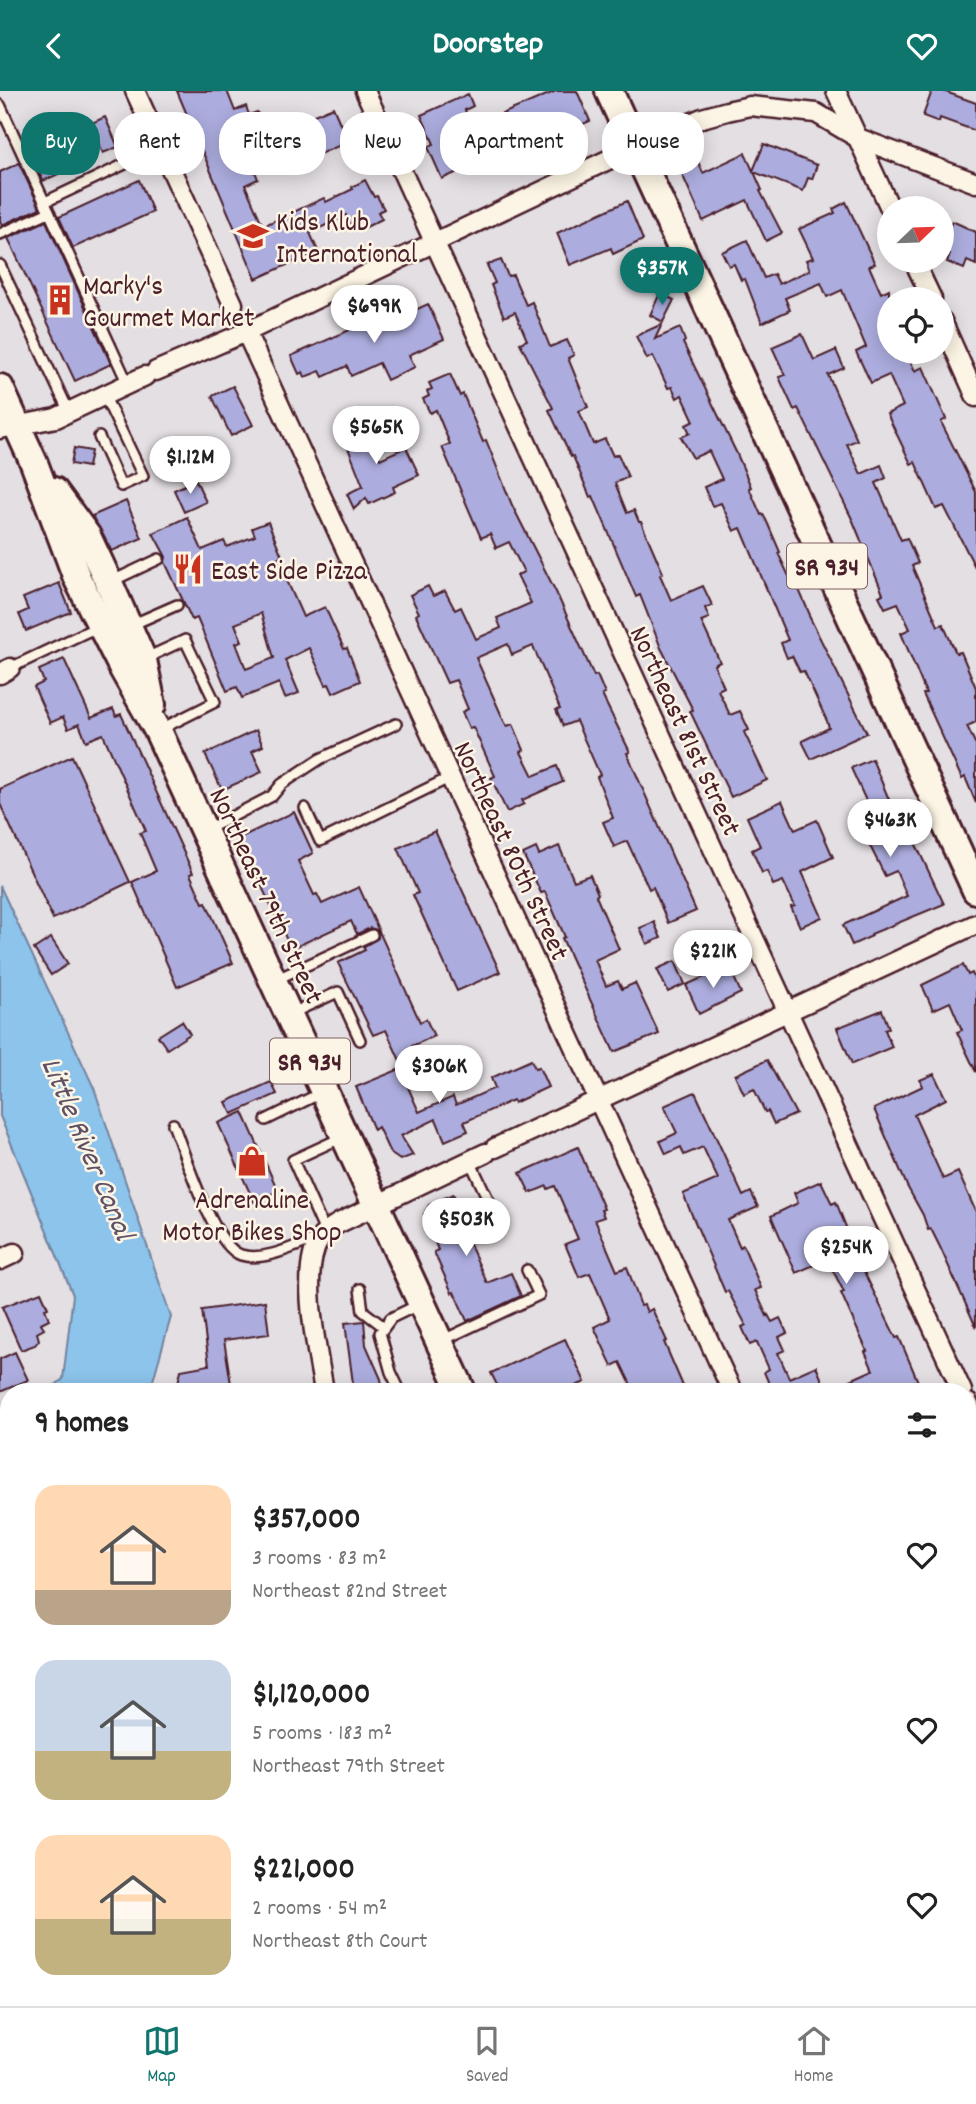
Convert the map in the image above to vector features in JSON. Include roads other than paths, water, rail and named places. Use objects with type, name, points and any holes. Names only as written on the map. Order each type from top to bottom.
[{"type":"main road","name":"SR 934","points":[[609,91],[619,112]]},
{"type":"main road","name":"SR 934","points":[[647,175],[976,890]]},
{"type":"main road","name":"Northeast 79th Street","points":[[0,388],[9,427],[87,536],[109,583],[143,660],[158,731]]},
{"type":"main road","name":"Northeast 79th Street","points":[[34,463],[77,578],[158,731],[459,1383]]},
{"type":"street","points":[[135,91],[145,112]]},
{"type":"street","name":"Northeast 81st Street","points":[[365,91],[958,1383]]},
{"type":"street","points":[[836,91],[885,196]]},
{"type":"street","points":[[704,117],[750,106],[816,113],[858,138],[976,183]]},
{"type":"street","points":[[9,427],[56,418],[246,332],[602,164]]},
{"type":"street","points":[[174,175],[233,304]]},
{"type":"street","name":"Northeast 80th Street","points":[[246,332],[728,1383]]},
{"type":"street","points":[[954,348],[976,397]]},
{"type":"street","points":[[323,1383],[311,1289],[314,1251],[323,1234],[376,1205],[976,923]]},
{"type":"lane","points":[[0,105],[49,212],[143,377]]},
{"type":"lane","points":[[44,202],[114,169]]},
{"type":"lane","points":[[0,233],[49,212]]},
{"type":"lane","points":[[0,265],[69,412]]},
{"type":"lane","points":[[99,437],[121,486],[143,476],[104,395]]},
{"type":"lane","points":[[109,583],[159,559]]},
{"type":"lane","points":[[128,627],[177,605]]},
{"type":"lane","points":[[5,671],[101,626]]},
{"type":"lane","points":[[143,660],[185,641],[215,702],[158,731]]},
{"type":"lane","points":[[204,831],[272,796],[282,784],[320,759],[396,723]]},
{"type":"lane","points":[[304,808],[320,841],[451,777]]},
{"type":"lane","points":[[273,981],[372,935]]},
{"type":"lane","points":[[289,1015],[338,992],[360,1040]]},
{"type":"lane","points":[[266,1119],[324,1091]]},
{"type":"lane","points":[[173,1124],[214,1227],[230,1249],[242,1255],[266,1255],[323,1234],[293,1160],[345,1136]]},
{"type":"lane","points":[[484,1154],[496,1216]]},
{"type":"lane","points":[[440,1342],[539,1295],[527,1270]]},
{"type":"lane","points":[[360,1289],[363,1311],[384,1327]]},
{"type":"lane","points":[[396,1383],[380,1333],[391,1318],[421,1303]]},
{"type":"water","name":"Little River Canal","points":[[0,886],[94,1088],[171,1317],[152,1383],[58,1383],[63,1379],[73,1295],[0,1116]]},
{"type":"place","name":"Kids Klub International","points":[[253,236]]},
{"type":"place","name":"Marky's Gourmet Market","points":[[60,300]]},
{"type":"place","name":"East Side Pizza","points":[[188,569]]},
{"type":"place","name":"Adrenaline Motor Bikes Shop","points":[[252,1161]]}]
